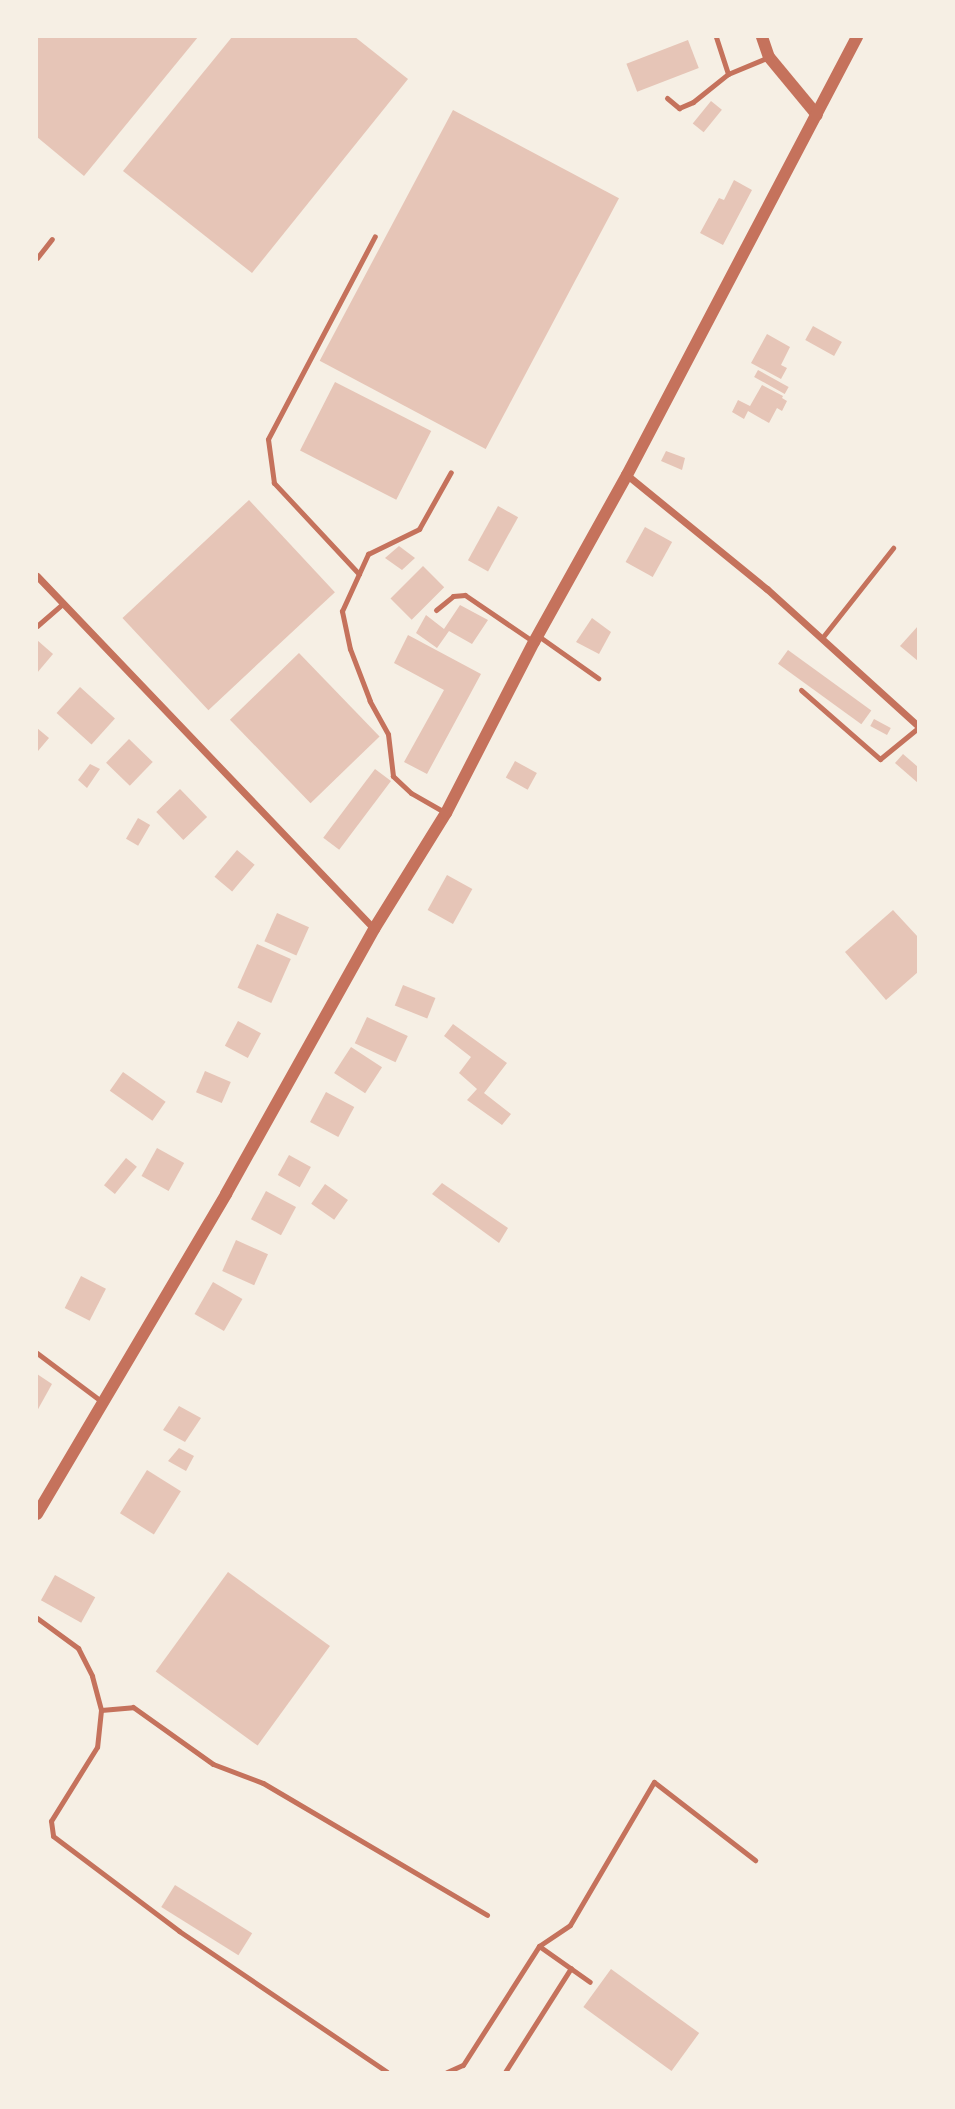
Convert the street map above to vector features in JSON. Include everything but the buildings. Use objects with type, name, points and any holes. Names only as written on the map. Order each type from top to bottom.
[{"type":"street","points":[[762,37],[768,57],[817,115]]},
{"type":"street","points":[[37,1514],[226,1194],[374,929],[446,813],[535,638],[627,475],[858,37]]},
{"type":"street","points":[[627,475],[822,638],[918,727]]},
{"type":"street","points":[[37,576],[374,929]]},
{"type":"lane","points":[[716,37],[729,74]]},
{"type":"lane","points":[[667,98],[679,108],[707,93],[729,74],[768,57]]},
{"type":"lane","points":[[359,574],[274,483],[268,439],[375,236]]},
{"type":"lane","points":[[37,258],[52,239]]},
{"type":"lane","points":[[446,813],[411,793],[393,776],[388,734],[370,701],[350,649],[342,611],[368,554],[419,529],[451,472]]},
{"type":"lane","points":[[822,638],[893,548]]},
{"type":"lane","points":[[436,610],[453,596],[465,595],[598,678]]},
{"type":"lane","points":[[37,626],[63,603]]},
{"type":"lane","points":[[801,690],[880,759],[918,727]]},
{"type":"lane","points":[[37,1353],[104,1402]]},
{"type":"lane","points":[[37,1618],[78,1648],[92,1676],[101,1710],[97,1747],[51,1821],[53,1836],[179,1931],[387,2072]]},
{"type":"lane","points":[[101,1710],[133,1707],[214,1764],[263,1783],[487,1915]]},
{"type":"lane","points":[[447,2072],[463,2065],[538,1946],[570,1925],[654,1782],[755,1860]]},
{"type":"lane","points":[[538,1946],[590,1982]]},
{"type":"lane","points":[[505,2072],[571,1968]]}]
